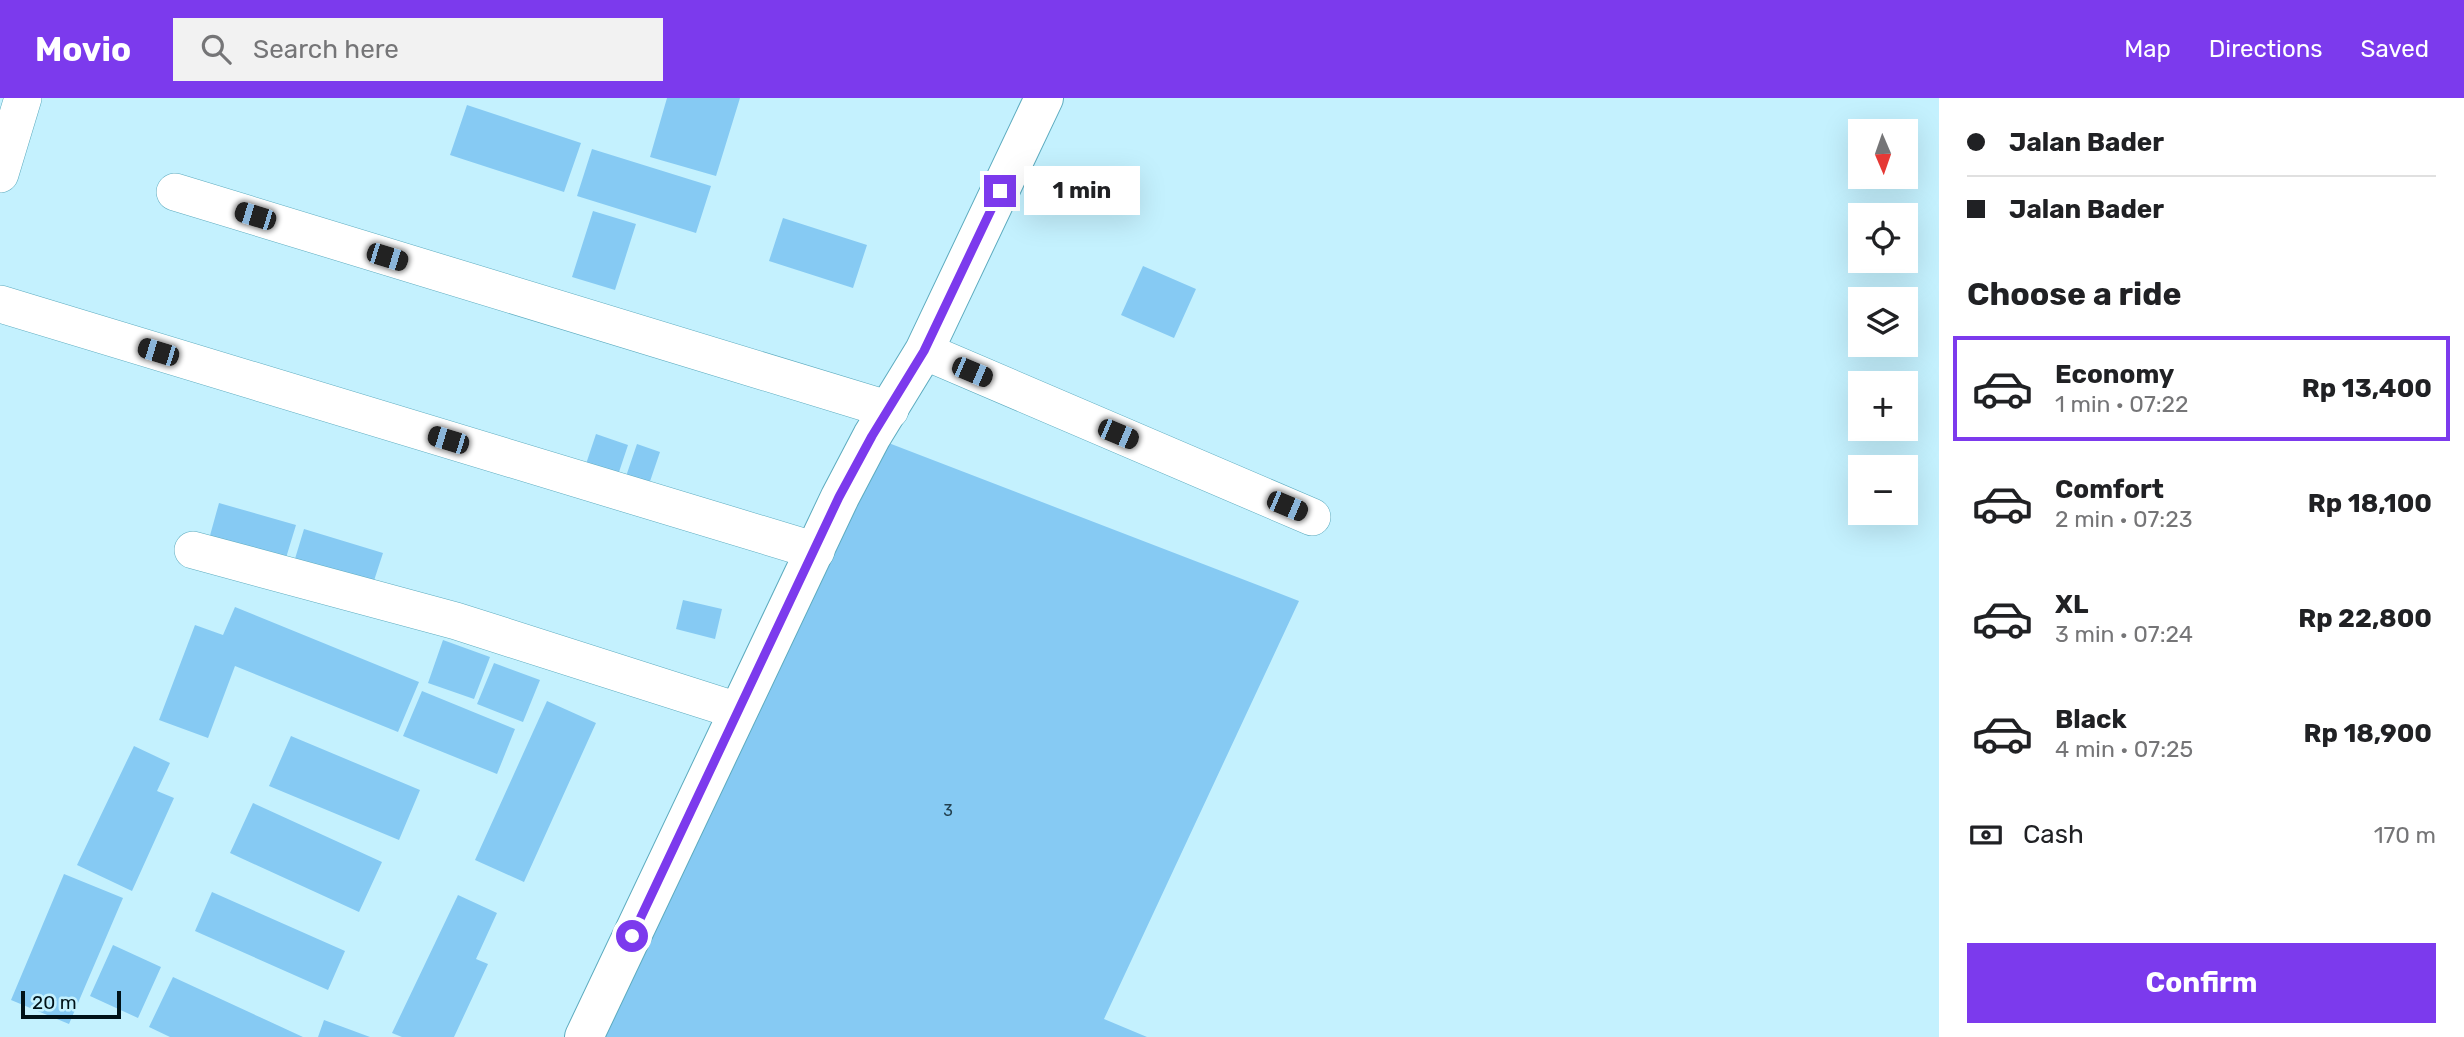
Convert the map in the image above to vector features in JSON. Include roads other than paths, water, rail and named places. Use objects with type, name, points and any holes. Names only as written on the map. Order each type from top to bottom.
[{"type":"main road","points":[[584,1037],[816,551],[839,497],[872,436],[924,351],[1044,98]]},
{"type":"street","points":[[0,174],[23,98]]},
{"type":"street","points":[[175,192],[890,410]]},
{"type":"street","points":[[0,304],[816,551]]},
{"type":"street","points":[[924,351],[1312,517]]},
{"type":"street","points":[[193,550],[456,621],[738,711]]}]
